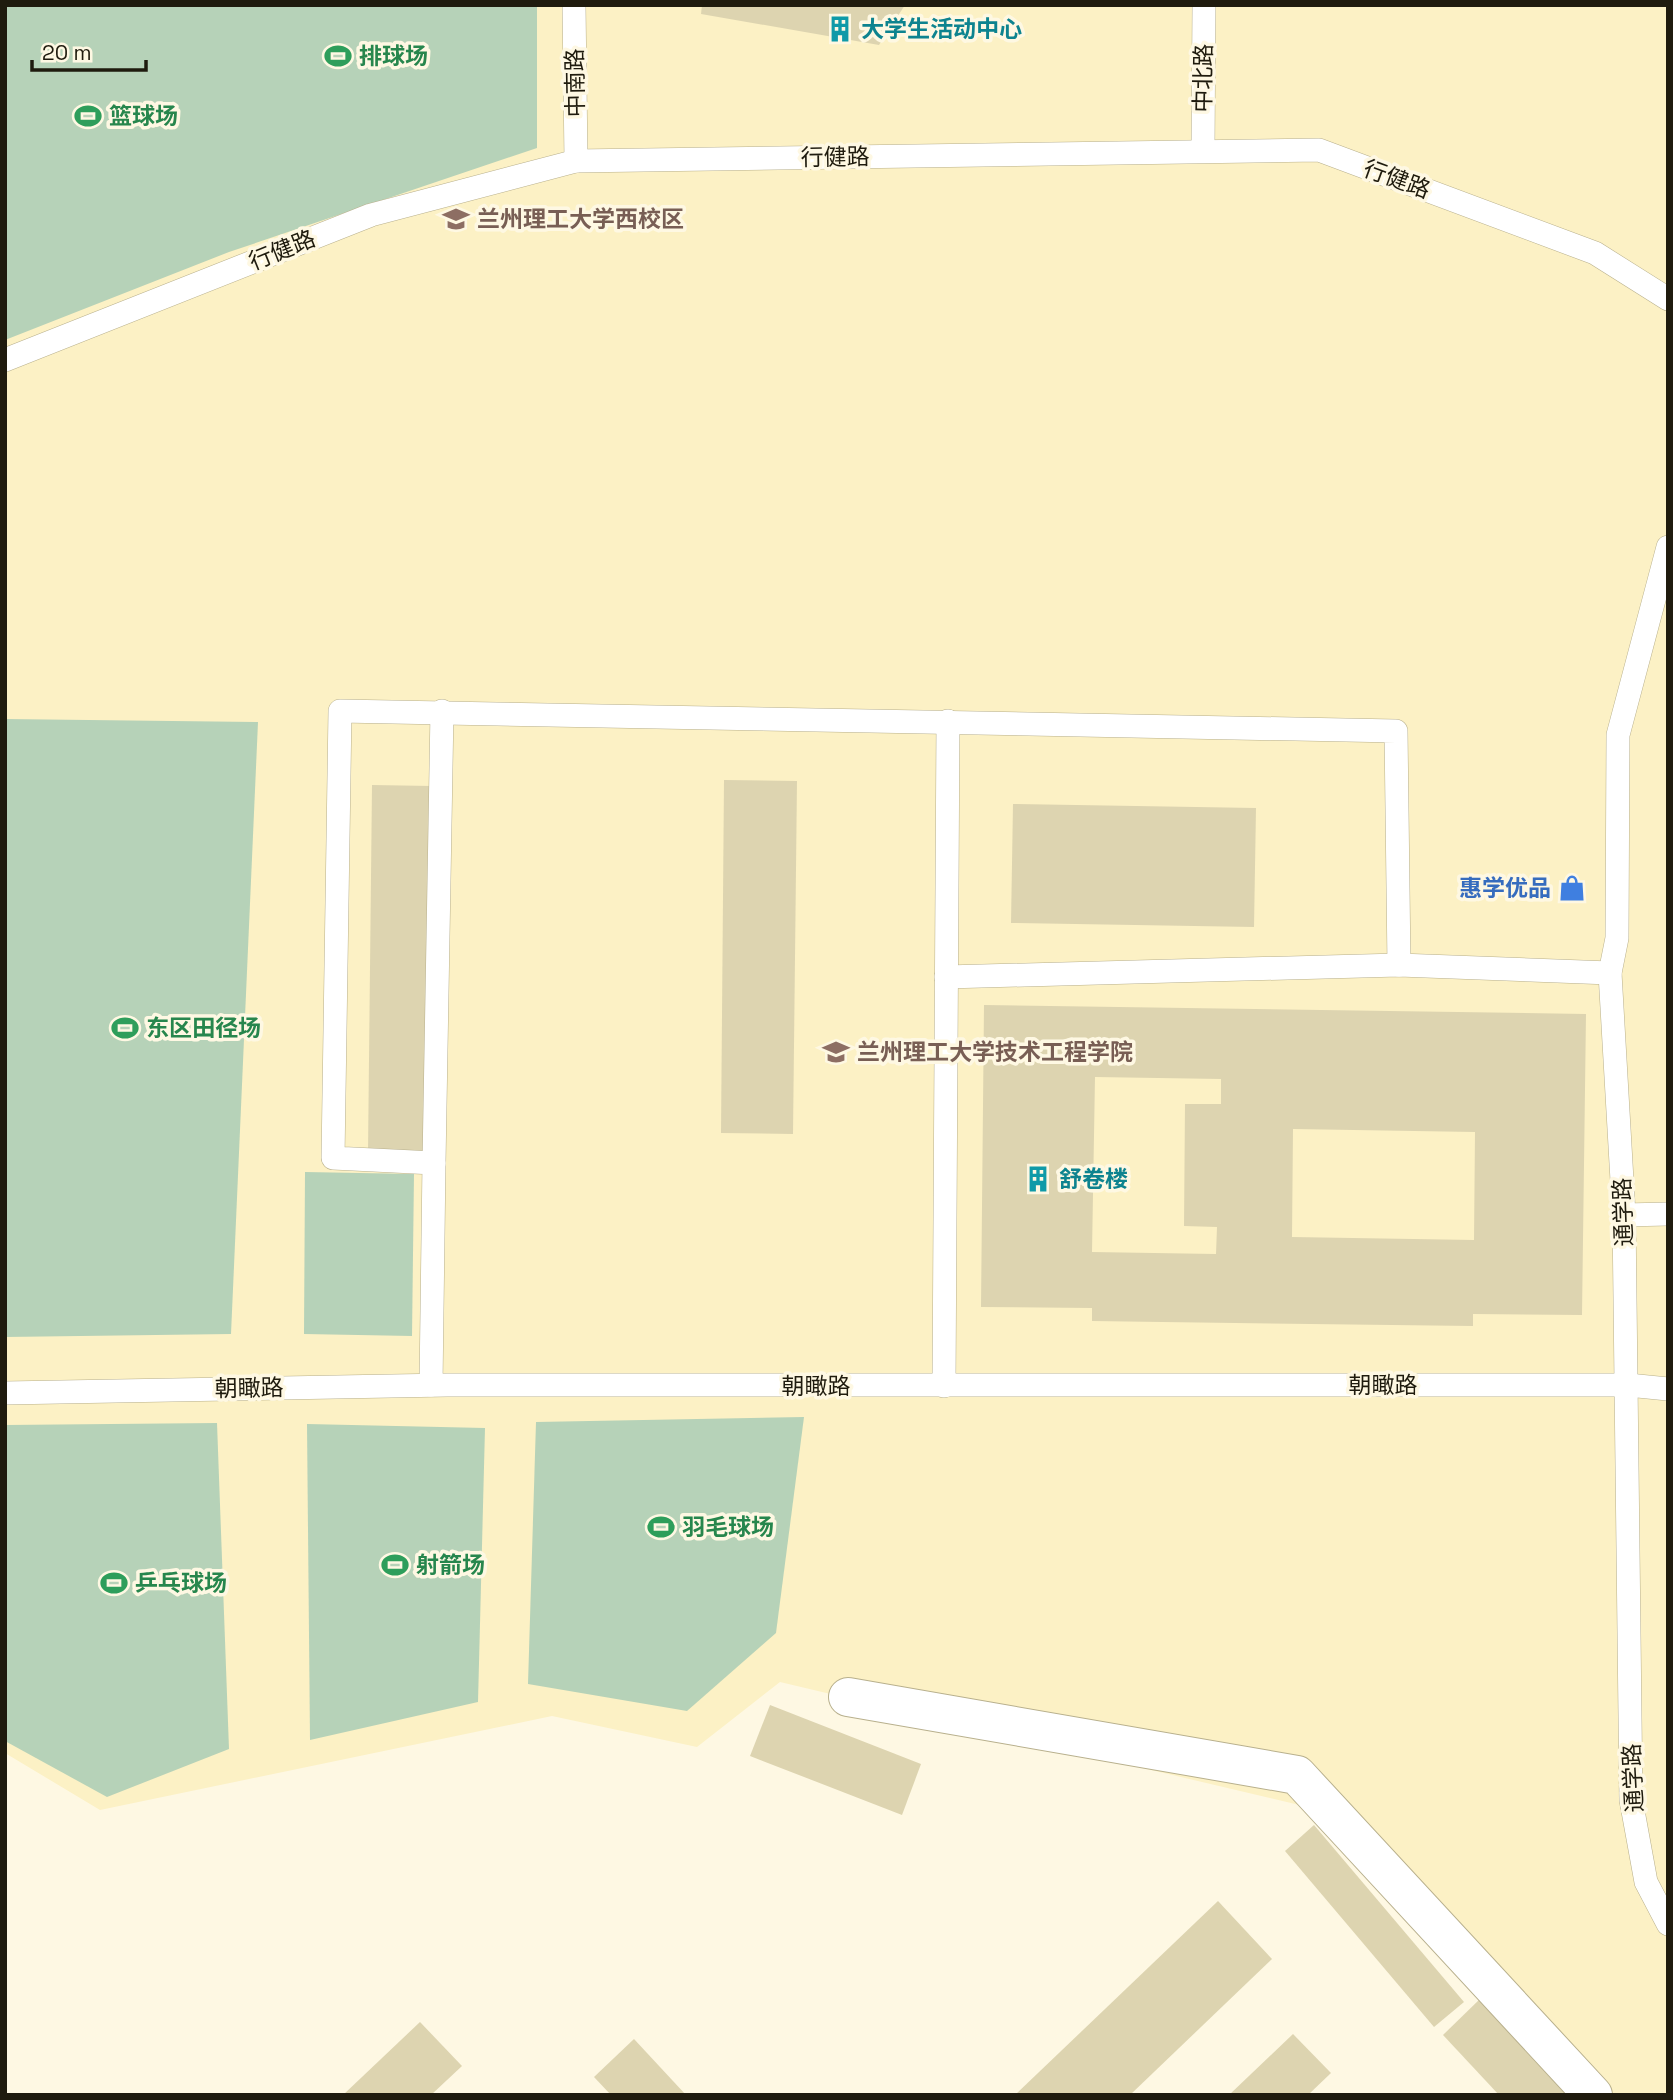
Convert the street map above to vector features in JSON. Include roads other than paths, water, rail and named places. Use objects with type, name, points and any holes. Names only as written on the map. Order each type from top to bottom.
[{"type":"street","points":[[848,1697],[1297,1774],[1593,2095]]},
{"type":"lane","name":"中南路","points":[[574,5],[576,161]]},
{"type":"lane","name":"中北路","points":[[1203,150],[1204,5]]},
{"type":"lane","name":"行健路","points":[[5,360],[371,215],[576,161],[1319,150],[1595,253],[1668,299]]},
{"type":"lane","name":"通学路","points":[[1668,547],[1618,735],[1617,938],[1610,973],[1624,1214],[1628,1385],[1630,1800],[1668,1924]]},
{"type":"lane","points":[[434,1163],[333,1158],[340,711],[1396,732],[1399,965]]},
{"type":"lane","points":[[431,1385],[442,712]]},
{"type":"lane","points":[[944,1386],[948,721]]},
{"type":"lane","points":[[946,977],[1399,965],[1610,973]]},
{"type":"lane","points":[[1624,1214],[1668,1214]]},
{"type":"lane","name":"朝瞰路","points":[[5,1393],[431,1385],[1628,1385],[1668,1389]]},
{"type":"place","name":"大学生活动中心","points":[[840,29]]},
{"type":"place","name":"排球场","points":[[338,56]]},
{"type":"place","name":"篮球场","points":[[88,116]]},
{"type":"place","name":"兰州理工大学西校区","points":[[456,219]]},
{"type":"place","name":"惠学优品","points":[[1572,888]]},
{"type":"place","name":"东区田径场","points":[[125,1028]]},
{"type":"place","name":"兰州理工大学技术工程学院","points":[[836,1052]]},
{"type":"place","name":"舒卷楼","points":[[1038,1179]]},
{"type":"place","name":"羽毛球场","points":[[661,1527]]},
{"type":"place","name":"射箭场","points":[[395,1565]]},
{"type":"place","name":"乒乓球场","points":[[114,1583]]}]
